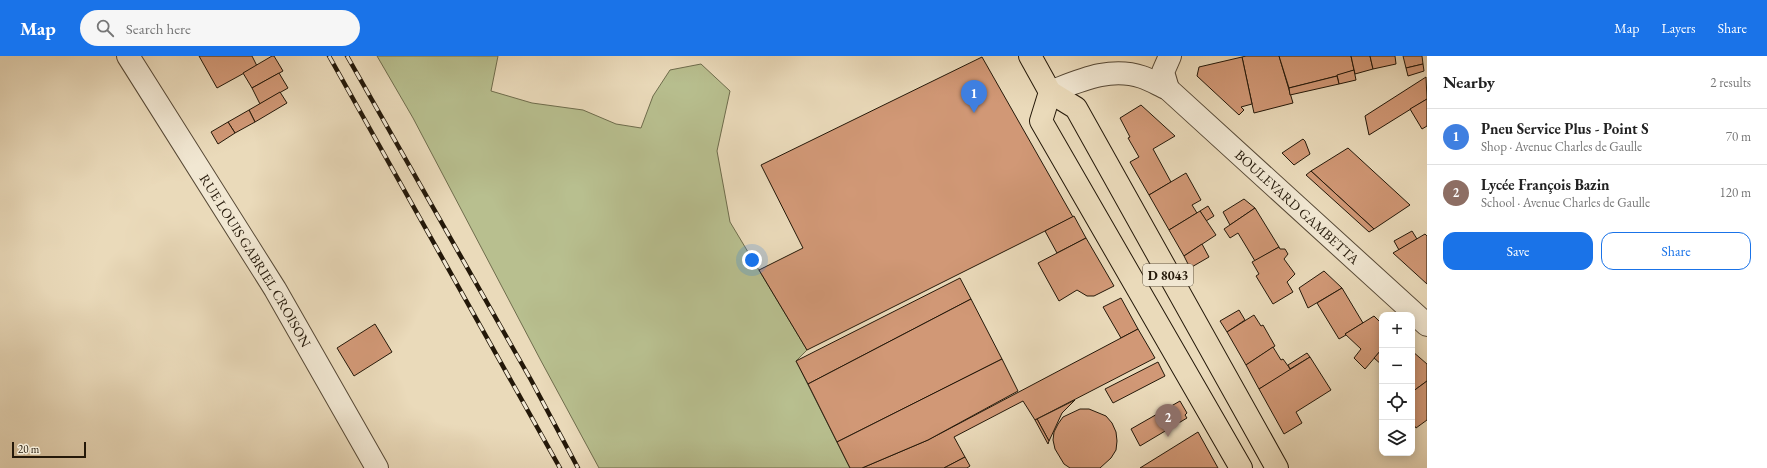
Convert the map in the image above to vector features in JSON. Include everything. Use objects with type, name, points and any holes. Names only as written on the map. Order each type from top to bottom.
[{"type":"main road","points":[[1035,57],[1050,92]]},
{"type":"main road","name":"D 8043","points":[[1241,468],[1041,121],[1050,92],[1076,108],[1277,468]]},
{"type":"main road","points":[[1199,395],[1227,380]]},
{"type":"street","name":"RUE LOUIS GABRIEL CROISON","points":[[128,56],[275,289],[376,468]]},
{"type":"street","points":[[1168,89],[1163,72],[1170,56]]},
{"type":"street","name":"BOULEVARD GAMBETTA","points":[[1050,92],[1093,76],[1117,72],[1142,77],[1168,89],[1427,325]]},
{"type":"green space","points":[[377,56],[498,56],[491,91],[532,103],[583,110],[616,124],[641,128],[653,96],[670,70],[701,64],[730,91],[717,151],[730,222],[807,350],[796,361],[850,468],[599,468],[413,118]]},
{"type":"building","points":[[199,56],[252,56],[257,66],[217,88]]},
{"type":"building","points":[[274,56],[283,71],[252,88],[243,73]]},
{"type":"building","points":[[1279,56],[1293,103],[1254,113],[1242,57]]},
{"type":"building","points":[[1279,56],[1351,56],[1354,70],[1337,76],[1289,88]]},
{"type":"building","points":[[1351,56],[1370,56],[1373,69],[1355,74]]},
{"type":"building","points":[[1370,56],[1395,56],[1396,64],[1373,69]]},
{"type":"building","points":[[1403,56],[1422,56],[1423,64],[1406,68]]},
{"type":"building","points":[[982,57],[1073,217],[807,350],[759,270],[803,248],[761,165]]},
{"type":"building","points":[[1242,57],[1252,104],[1241,107],[1244,110],[1239,115],[1197,76],[1199,67]]},
{"type":"building","points":[[1423,64],[1424,71],[1408,76],[1406,68]]},
{"type":"building","points":[[1354,70],[1356,80],[1339,84],[1337,75]]},
{"type":"building","points":[[279,73],[288,88],[260,104],[252,88]]},
{"type":"building","points":[[1337,76],[1339,84],[1290,95],[1289,88]]},
{"type":"building","points":[[1426,77],[1427,99],[1369,135],[1365,116]]},
{"type":"building","points":[[280,92],[287,103],[255,122],[249,110]]},
{"type":"building","points":[[1427,99],[1427,126],[1422,129],[1410,109]]},
{"type":"building","points":[[1141,105],[1175,136],[1153,149],[1171,182],[1149,195],[1130,162],[1139,157],[1128,138],[1130,137],[1120,118]]},
{"type":"building","points":[[249,110],[255,122],[235,133],[228,122]]},
{"type":"building","points":[[228,122],[235,133],[218,144],[211,132]]},
{"type":"building","points":[[1303,139],[1310,154],[1294,165],[1282,153]]},
{"type":"building","points":[[1348,148],[1410,205],[1374,229],[1311,171]]},
{"type":"building","points":[[1311,171],[1374,229],[1369,232],[1306,175]]},
{"type":"building","points":[[1186,173],[1201,200],[1192,205],[1197,213],[1169,230],[1149,195]]},
{"type":"building","points":[[1244,199],[1255,208],[1230,225],[1223,212]]},
{"type":"building","points":[[1208,206],[1214,216],[1206,221],[1200,211]]},
{"type":"building","points":[[1255,208],[1279,247],[1255,261],[1238,233],[1230,238],[1224,229]]},
{"type":"building","points":[[1200,211],[1216,235],[1184,256],[1169,230]]},
{"type":"building","points":[[1074,216],[1086,238],[1057,253],[1045,231]]},
{"type":"building","points":[[1412,231],[1417,239],[1399,250],[1394,241]]},
{"type":"building","points":[[1425,234],[1427,236],[1427,284],[1393,253]]},
{"type":"building","points":[[1086,238],[1114,286],[1094,296],[1087,296],[1077,290],[1059,301],[1038,263]]},
{"type":"building","points":[[1202,244],[1209,257],[1190,268],[1184,256]]},
{"type":"building","points":[[1279,247],[1280,249],[1285,249],[1288,254],[1284,259],[1295,274],[1287,282],[1293,292],[1273,304],[1256,276],[1259,274],[1252,262]]},
{"type":"building","points":[[1324,271],[1342,288],[1308,308],[1299,288]]},
{"type":"building","points":[[960,278],[971,299],[808,384],[796,361]]},
{"type":"building","points":[[1342,288],[1363,323],[1339,339],[1317,303]]},
{"type":"building","points":[[1121,298],[1138,329],[1121,338],[1103,307]]},
{"type":"building","points":[[971,299],[1002,359],[837,442],[808,384]]},
{"type":"building","points":[[1239,310],[1245,320],[1227,332],[1220,321]]},
{"type":"building","points":[[1254,315],[1261,326],[1263,325],[1275,346],[1246,365],[1227,332]]},
{"type":"building","points":[[1374,316],[1379,321],[1379,353],[1365,369],[1354,358],[1361,349],[1345,334]]},
{"type":"building","points":[[375,324],[392,352],[354,376],[337,348]]},
{"type":"building","points":[[1138,329],[1155,358],[1035,420],[1023,401],[954,437],[965,457],[944,468],[862,468],[928,440]]},
{"type":"building","points":[[1273,347],[1281,360],[1283,359],[1291,370],[1259,389],[1246,365]]},
{"type":"building","points":[[1379,352],[1379,362],[1374,358]]},
{"type":"building","points":[[1307,353],[1310,357],[1290,369],[1288,365]]},
{"type":"building","points":[[1415,354],[1427,364],[1427,381],[1415,390]]},
{"type":"building","points":[[1310,357],[1331,390],[1296,412],[1302,423],[1284,434],[1259,389]]},
{"type":"building","points":[[1002,359],[1018,391],[928,440],[862,468],[850,468],[837,442]]},
{"type":"building","points":[[1158,362],[1165,376],[1113,403],[1105,389]]},
{"type":"building","points":[[1427,381],[1427,420],[1416,428],[1415,426],[1415,390]]},
{"type":"building","points":[[1075,400],[1062,413],[1049,441],[1037,419]]},
{"type":"building","points":[[1180,401],[1187,413],[1185,415],[1187,418],[1140,446],[1131,429]]},
{"type":"building","points":[[1080,409],[1089,409],[1106,416],[1112,423],[1116,432],[1116,450],[1111,458],[1100,468],[1070,468],[1064,464],[1055,449],[1053,440],[1054,432],[1058,424],[1063,417]]},
{"type":"building","points":[[1037,419],[1049,441],[1048,444],[1035,420]]},
{"type":"building","points":[[1198,432],[1218,468],[1140,468]]},
{"type":"building","points":[[965,457],[970,466],[967,468],[944,468]]},
{"type":"railway","points":[[329,56],[560,468]]},
{"type":"railway","points":[[347,56],[531,380],[578,468]]},
{"type":"place","name":"Pneu Service Plus - Point S","points":[[974,113]]},
{"type":"place","name":"Lycée François Bazin","points":[[1168,437]]}]
